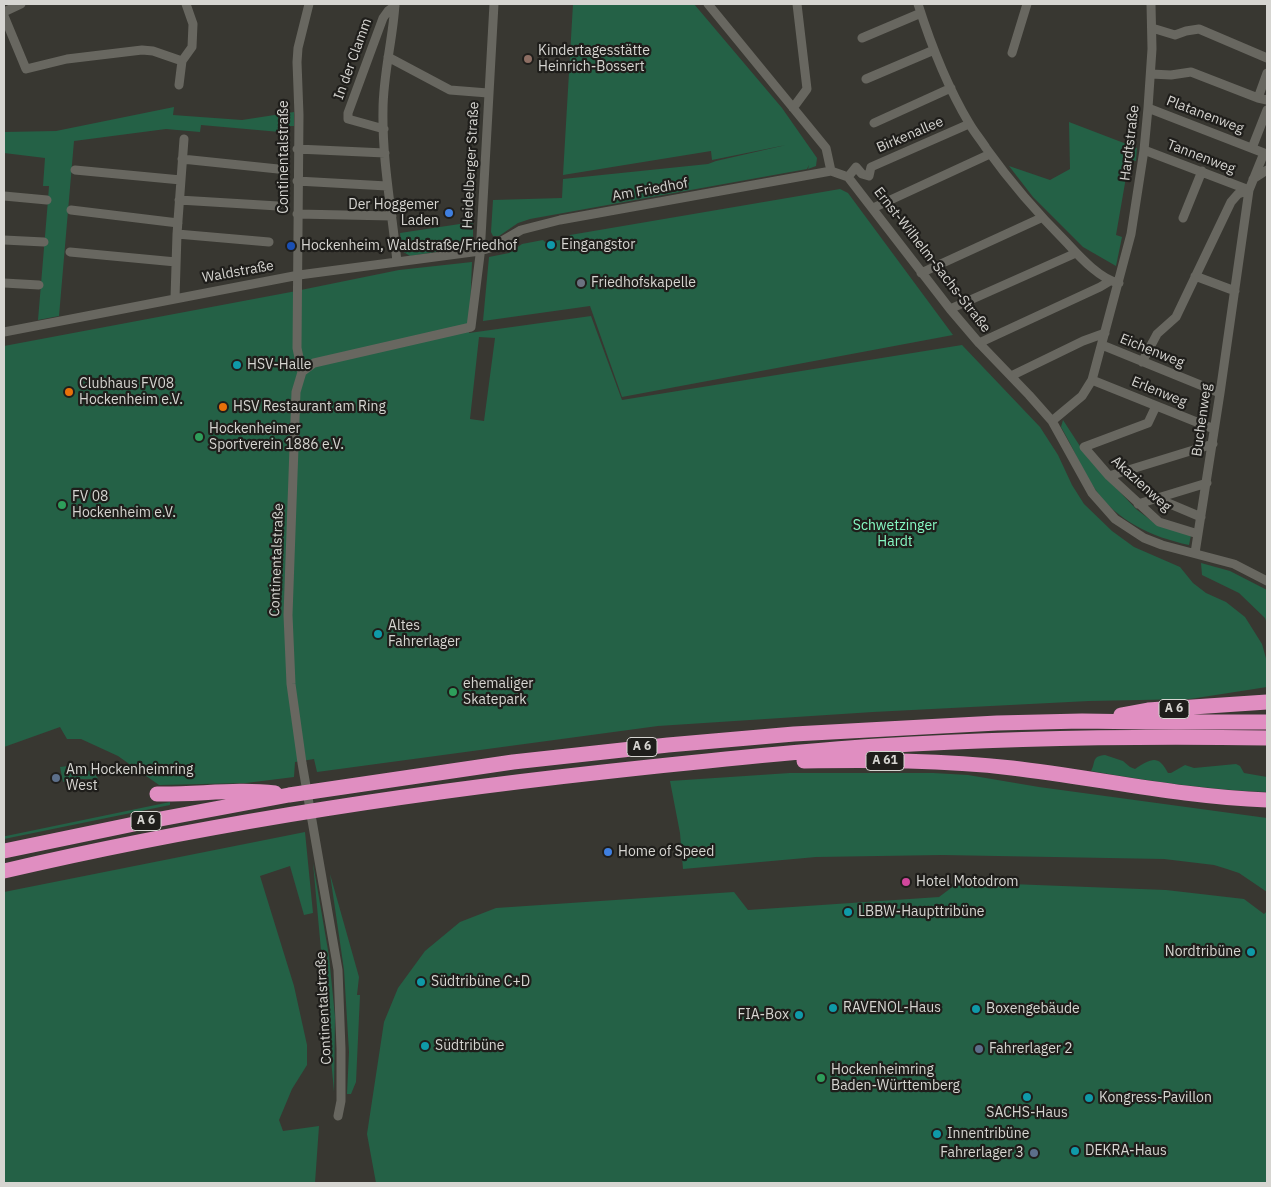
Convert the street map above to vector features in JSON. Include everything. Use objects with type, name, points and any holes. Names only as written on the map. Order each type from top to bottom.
[{"type":"highway","name":"A 6","points":[[1082,721],[1148,710],[1267,702]]},
{"type":"highway","name":"A 6","points":[[4,851],[138,823],[288,795],[512,762],[676,744],[909,727],[1082,721],[1267,722]]},
{"type":"highway","name":"A 6","points":[[4,872],[190,832],[380,800],[515,782],[746,757],[875,746],[978,741],[1181,737],[1267,738]]},
{"type":"highway","name":"A 61","points":[[746,757],[774,762],[882,760],[969,764],[1213,796],[1267,800]]},
{"type":"highway","points":[[157,794],[221,793],[253,790],[288,795]]},
{"type":"street","points":[[21,4],[4,14],[26,69],[67,59],[142,50],[153,51],[182,61]]},
{"type":"street","points":[[179,85],[182,61],[192,47],[193,24],[186,4]]},
{"type":"street","name":"Continentalstraße","points":[[309,4],[298,48],[297,62],[299,115],[297,149],[299,275],[297,348],[302,372],[296,392],[288,615],[291,684],[302,763],[338,970],[341,1049],[341,1101],[338,1116]]},
{"type":"street","name":"Heidelberger Straße","points":[[302,372],[314,364],[471,328],[480,251],[494,4]]},
{"type":"street","points":[[708,4],[826,148],[830,172],[848,176]]},
{"type":"street","points":[[794,108],[807,89],[797,4]]},
{"type":"street","points":[[1012,53],[1027,4]]},
{"type":"street","name":"Hardtstraße","points":[[1114,282],[1131,234],[1144,150],[1151,74],[1151,4]]},
{"type":"street","name":"In der Clamm","points":[[395,5],[383,111],[387,186],[397,262]]},
{"type":"street","name":"In der Clamm","points":[[384,129],[348,119],[348,113],[383,18],[395,5]]},
{"type":"street","points":[[862,38],[920,8],[934,50],[951,88],[969,124],[990,154],[1041,218],[1076,253],[1114,282]]},
{"type":"street","points":[[1152,28],[1175,35],[1186,30],[1198,29],[1267,58]]},
{"type":"street","points":[[866,79],[934,50]]},
{"type":"street","points":[[388,57],[450,90],[488,94]]},
{"type":"street","points":[[1151,74],[1171,75],[1192,72],[1262,99],[1267,73]]},
{"type":"street","name":"Birkenallee","points":[[874,123],[951,88]]},
{"type":"street","name":"Platanenweg","points":[[1148,108],[1252,148]]},
{"type":"street","points":[[1252,148],[1267,110]]},
{"type":"street","name":"Birkenallee","points":[[848,176],[856,167],[862,174],[869,176],[870,167],[969,124]]},
{"type":"street","points":[[175,298],[177,234],[184,139]]},
{"type":"street","name":"Buchenweg","points":[[1195,553],[1213,444],[1248,190],[1264,153],[1252,148]]},
{"type":"street","points":[[297,149],[385,153]]},
{"type":"street","name":"Tannenweg","points":[[1144,150],[1248,190]]},
{"type":"street","points":[[873,208],[990,154]]},
{"type":"street","points":[[182,158],[278,169]]},
{"type":"street","points":[[75,170],[181,180]]},
{"type":"street","points":[[1253,180],[1267,170]]},
{"type":"street","points":[[1184,218],[1202,171]]},
{"type":"street","name":"Am Friedhof","points":[[480,251],[490,248],[521,230],[560,220],[830,172]]},
{"type":"street","name":"Ernst-Wilhelm-Sachs-Straße","points":[[848,176],[950,309],[1052,421],[1092,493],[1115,519],[1144,538],[1162,546],[1234,564],[1267,581]]},
{"type":"street","points":[[297,181],[387,186]]},
{"type":"street","name":"Buchenweg","points":[[1142,362],[1157,334],[1176,317],[1231,202],[1238,194],[1248,190]]},
{"type":"street","points":[[4,196],[47,200]]},
{"type":"street","points":[[180,200],[278,206]]},
{"type":"street","points":[[71,210],[178,223]]},
{"type":"street","points":[[297,214],[392,216]]},
{"type":"street","points":[[921,273],[1041,218]]},
{"type":"street","points":[[177,234],[269,242]]},
{"type":"street","points":[[4,240],[44,242]]},
{"type":"street","name":"Waldstraße","points":[[4,332],[299,275],[480,251]]},
{"type":"street","points":[[70,252],[176,262]]},
{"type":"street","points":[[950,309],[1076,253]]},
{"type":"street","points":[[1195,276],[1235,291]]},
{"type":"street","points":[[1052,421],[1082,396],[1092,380],[1105,333],[1114,282]]},
{"type":"street","points":[[979,343],[1114,282]]},
{"type":"street","points":[[4,283],[39,285]]},
{"type":"street","points":[[1011,376],[1083,340],[1105,333]]},
{"type":"street","name":"Eichenweg","points":[[1102,345],[1220,393]]},
{"type":"street","name":"Erlenweg","points":[[1092,380],[1214,429]]},
{"type":"street","name":"Akazienweg","points":[[1156,406],[1148,423],[1084,446],[1109,476],[1158,522],[1198,534]]},
{"type":"street","points":[[1109,476],[1213,444]]},
{"type":"street","points":[[1138,504],[1207,483]]},
{"type":"street","points":[[1156,498],[1201,517]]},
{"type":"green space","points":[[573,4],[694,4],[782,108],[817,158],[816,166],[808,169],[809,165],[807,169],[530,219],[518,223],[499,236],[493,236],[491,232],[493,200],[562,198],[563,179],[708,164],[786,145],[712,160],[711,151],[563,175]]},
{"type":"green space","points":[[174,107],[173,115],[242,120],[294,112],[294,126],[280,126],[280,132],[201,125],[200,132],[166,129],[74,141],[59,316],[38,320],[49,186],[43,186],[45,158],[4,153],[4,132],[56,131]]},
{"type":"green space","points":[[1069,122],[1137,148],[1136,161],[1129,160],[1116,235],[1122,237],[1116,266],[1083,247],[1033,197],[1009,166],[1050,180],[1070,169]]},
{"type":"green space","points":[[840,189],[848,193],[953,335],[622,397],[590,306],[483,321],[489,257],[509,253],[522,244],[543,240],[545,242],[569,239],[570,235]]},
{"type":"green space","points":[[473,222],[473,246],[410,256],[402,251],[400,233]]},
{"type":"green space","name":"Schwetzinger Hardt","points":[[472,262],[469,333],[591,316],[622,400],[962,345],[1040,427],[1058,455],[1072,485],[1084,504],[1112,531],[1134,547],[1180,567],[1193,583],[1206,593],[1226,602],[1245,617],[1262,644],[1267,662],[1267,687],[1190,699],[1089,701],[873,712],[658,726],[317,772],[314,759],[295,762],[294,777],[246,783],[159,785],[118,756],[81,739],[67,739],[60,727],[4,747],[4,346],[399,270]],"holes":[[[479,337],[495,338],[484,421],[470,419]]]},
{"type":"green space","points":[[1063,420],[1087,457],[1136,509],[1157,525],[1191,535],[1189,545],[1175,542],[1136,526],[1114,510],[1095,489],[1086,474],[1061,427]]},
{"type":"green space","points":[[1201,563],[1230,571],[1267,590],[1267,624],[1265,618],[1239,593],[1202,575]]},
{"type":"green space","points":[[1105,755],[1123,761],[1135,769],[1154,760],[1161,763],[1168,773],[1185,765],[1194,768],[1236,764],[1240,766],[1244,773],[1267,777],[1267,792],[1179,784],[1091,771],[1096,758]]},
{"type":"green space","points":[[68,766],[89,771],[98,778],[73,779],[63,782],[60,767]]},
{"type":"green space","points":[[790,773],[933,773],[968,775],[1039,787],[1267,818],[1267,892],[1239,873],[1227,869],[1214,865],[1164,859],[942,855],[816,857],[683,869],[680,833],[670,781]]},
{"type":"green space","points":[[170,802],[170,805],[4,839],[4,836]]},
{"type":"green space","points":[[305,832],[313,913],[304,915],[290,866],[260,876],[294,986],[307,1045],[307,1065],[292,1089],[279,1120],[283,1131],[319,1126],[315,1183],[4,1183],[4,892]]},
{"type":"green space","points":[[313,863],[329,956],[335,1017],[334,1092]]},
{"type":"green space","points":[[330,874],[359,977],[357,995],[360,995],[356,1082],[351,1094],[347,1094],[349,1052],[344,970]]},
{"type":"green space","name":"Hockenheimring Baden-Württemberg","points":[[959,882],[1166,890],[1244,899],[1264,914],[1267,911],[1267,1183],[376,1183],[367,1134],[384,1022],[398,988],[425,951],[460,922],[496,908],[734,892],[748,910],[939,897]]},
{"type":"place","name":"Kindertagesstätte Heinrich-Bossert","points":[[528,59]]},
{"type":"place","name":"Der Hoggemer Laden","points":[[449,213]]},
{"type":"place","name":"Eingangstor","points":[[551,245]]},
{"type":"place","name":"Hockenheim, Waldstraße/Friedhof","points":[[291,246]]},
{"type":"place","name":"Friedhofskapelle","points":[[581,283]]},
{"type":"place","name":"HSV-Halle","points":[[237,365]]},
{"type":"place","name":"Clubhaus FV08 Hockenheim e.V.","points":[[69,392]]},
{"type":"place","name":"HSV Restaurant am Ring","points":[[223,407]]},
{"type":"place","name":"Hockenheimer Sportverein 1886 e.V.","points":[[199,437]]},
{"type":"place","name":"FV 08 Hockenheim e.V.","points":[[62,505]]},
{"type":"place","name":"Altes Fahrerlager","points":[[378,634]]},
{"type":"place","name":"ehemaliger Skatepark","points":[[453,692]]},
{"type":"place","name":"Am Hockenheimring West","points":[[56,778]]},
{"type":"place","name":"Home of Speed","points":[[608,852]]},
{"type":"place","name":"Hotel Motodrom","points":[[906,882]]},
{"type":"place","name":"LBBW-Haupttribüne","points":[[848,912]]},
{"type":"place","name":"Nordtribüne","points":[[1251,952]]},
{"type":"place","name":"Südtribüne C+D","points":[[421,982]]},
{"type":"place","name":"RAVENOL-Haus","points":[[833,1008]]},
{"type":"place","name":"Boxengebäude","points":[[976,1009]]},
{"type":"place","name":"FIA-Box","points":[[799,1015]]},
{"type":"place","name":"Südtribüne","points":[[425,1046]]},
{"type":"place","name":"Fahrerlager 2","points":[[979,1049]]},
{"type":"place","name":"Hockenheimring Baden-Württemberg","points":[[821,1078]]},
{"type":"place","name":"SACHS-Haus","points":[[1027,1097]]},
{"type":"place","name":"Kongress-Pavillon","points":[[1089,1098]]},
{"type":"place","name":"Innentribüne","points":[[937,1134]]},
{"type":"place","name":"DEKRA-Haus","points":[[1075,1151]]},
{"type":"place","name":"Fahrerlager 3","points":[[1034,1153]]}]
